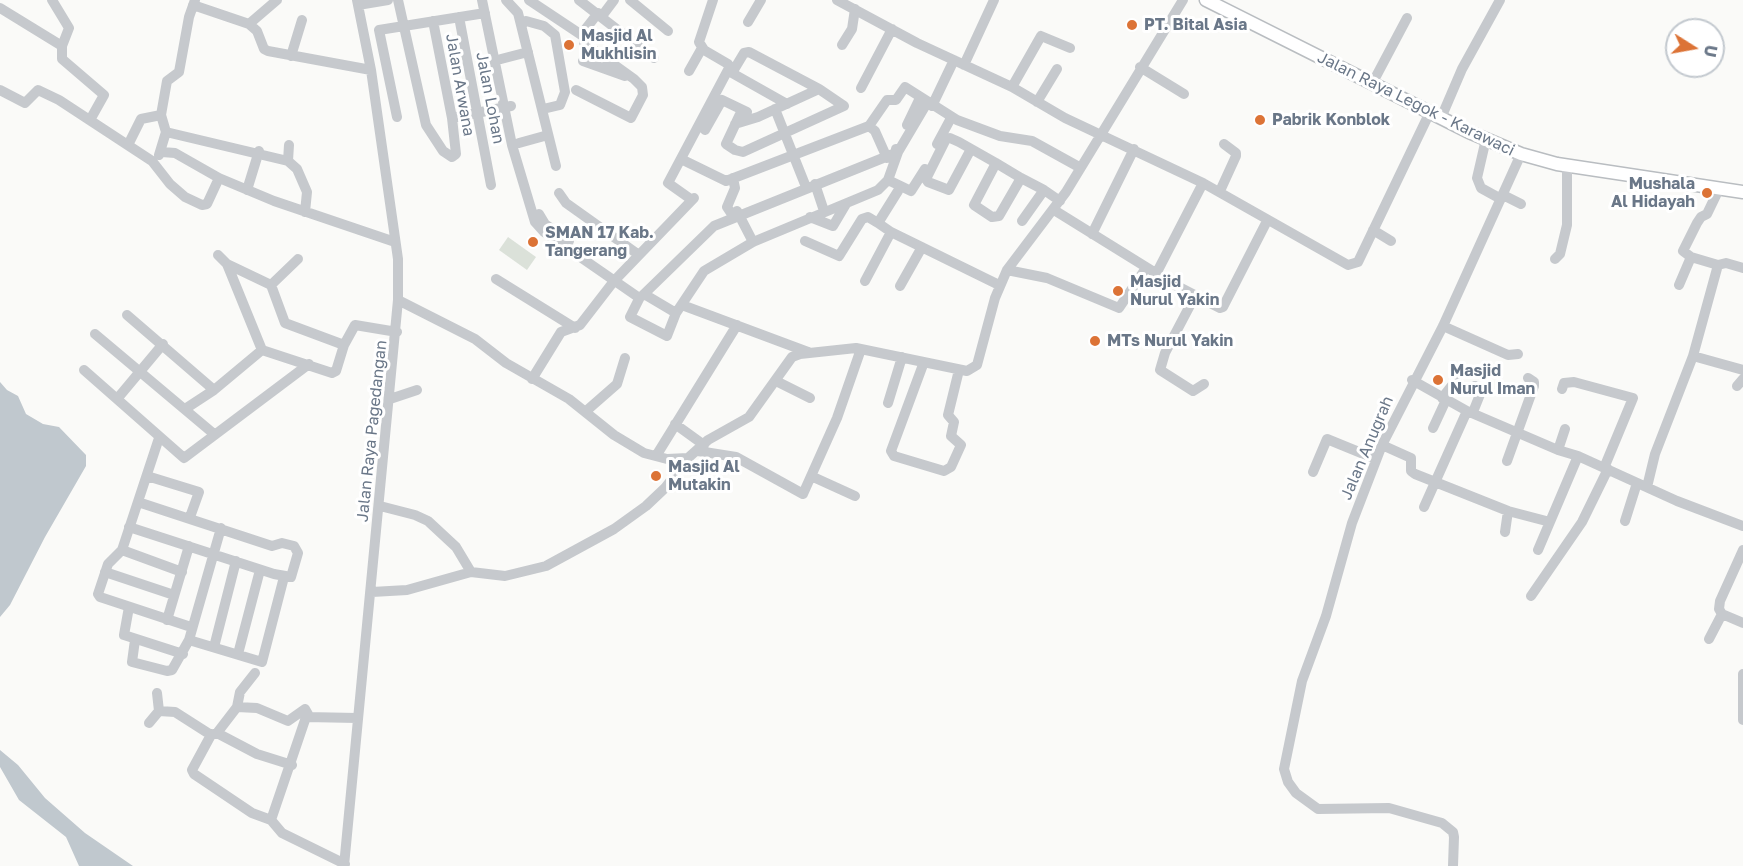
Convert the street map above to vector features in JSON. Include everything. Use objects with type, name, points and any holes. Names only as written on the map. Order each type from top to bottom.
[{"type":"main road","name":"Jalan Raya Legok - Karawaci","points":[[1206,0],[1435,115],[1521,154],[1567,166],[1743,192]]},
{"type":"street","points":[[249,24],[277,0]]},
{"type":"street","points":[[358,2],[388,0]]},
{"type":"street","points":[[398,0],[402,26]]},
{"type":"street","points":[[482,0],[508,106],[539,216],[544,224],[642,296],[737,325],[809,352]]},
{"type":"street","points":[[490,0],[501,59],[512,144],[538,228],[617,278],[640,288],[702,229],[735,213],[896,149]]},
{"type":"street","points":[[506,0],[518,13],[556,166]]},
{"type":"street","points":[[529,0],[583,36]]},
{"type":"street","points":[[579,0],[654,58]]},
{"type":"street","points":[[576,90],[631,118],[643,95],[642,87],[634,79],[584,43],[583,36],[615,0]]},
{"type":"street","points":[[630,0],[668,31]]},
{"type":"street","points":[[689,71],[702,48],[700,35],[713,0]]},
{"type":"street","points":[[748,22],[761,0]]},
{"type":"street","points":[[837,0],[959,63],[1012,87],[1037,102],[1220,191],[1267,221],[1348,265],[1358,262],[1435,115],[1500,0]]},
{"type":"street","points":[[735,213],[703,234],[642,296],[630,317],[667,336],[679,309],[704,271],[753,242],[878,190],[888,180],[896,149],[908,128],[959,63],[994,0]]},
{"type":"street","points":[[372,592],[407,590],[471,572],[505,576],[546,566],[614,529],[646,506],[665,488],[688,458],[748,417],[792,357],[809,352],[861,349],[959,370],[967,371],[977,365],[999,285],[1007,270],[1057,205],[1183,0]]},
{"type":"street","points":[[54,2],[69,28],[62,46],[62,59],[103,93],[104,97],[90,120]]},
{"type":"street","name":"Jalan Raya Pagedangan","points":[[344,865],[397,332],[398,300],[395,242],[371,70],[358,2]]},
{"type":"street","points":[[152,161],[162,152],[166,132],[161,115],[167,81],[179,72],[194,3],[249,24],[257,32],[264,50],[371,70]]},
{"type":"street","points":[[0,8],[62,46]]},
{"type":"street","points":[[842,45],[852,28],[855,9]]},
{"type":"street","points":[[397,117],[380,30],[485,13]]},
{"type":"street","name":"Jalan Lohan","points":[[459,17],[491,185]]},
{"type":"street","points":[[1372,84],[1407,18]]},
{"type":"street","points":[[291,56],[302,20]]},
{"type":"street","name":"Jalan Arwana","points":[[402,26],[426,126],[443,151],[452,158],[456,154],[452,118],[434,21]]},
{"type":"street","points":[[521,25],[526,21],[544,26],[555,35],[565,92],[560,105],[543,109]]},
{"type":"street","points":[[861,88],[892,29]]},
{"type":"street","points":[[1012,87],[1041,36],[1070,48]]},
{"type":"street","points":[[532,379],[561,332],[575,328],[595,307],[617,278],[693,199],[668,183],[729,68],[728,64],[702,48]]},
{"type":"street","points":[[501,59],[528,52]]},
{"type":"street","points":[[742,110],[726,144],[743,152],[844,106],[819,89],[749,52],[744,53],[732,73],[787,104]]},
{"type":"street","points":[[583,61],[634,79]]},
{"type":"street","points":[[1140,67],[1184,94]]},
{"type":"street","points":[[1037,102],[1057,69]]},
{"type":"street","points":[[682,160],[724,181],[869,126],[887,100],[896,100],[905,88],[951,118],[1000,136],[1032,141],[1079,167]]},
{"type":"street","points":[[735,124],[758,117],[819,89]]},
{"type":"street","points":[[0,90],[25,103],[29,102],[34,91],[40,91],[90,120],[152,161],[170,184],[185,197],[202,205],[207,204],[219,178]]},
{"type":"street","points":[[705,130],[722,100],[758,117]]},
{"type":"street","points":[[452,118],[508,106]]},
{"type":"street","points":[[776,109],[793,153],[824,212]]},
{"type":"street","points":[[128,145],[141,119],[161,115]]},
{"type":"street","points":[[888,180],[908,192],[914,189],[951,118]]},
{"type":"street","points":[[869,126],[875,131],[885,155]]},
{"type":"street","points":[[166,132],[288,160],[297,169],[307,192],[305,212]]},
{"type":"street","points":[[519,143],[548,135]]},
{"type":"street","points":[[971,148],[949,190],[928,182],[926,179],[946,139],[950,138],[971,148],[1044,190],[1057,205],[1092,234],[1151,271],[1195,296],[1223,307],[1267,221]]},
{"type":"street","points":[[1486,139],[1477,178],[1481,188],[1521,204]]},
{"type":"street","points":[[1220,191],[1236,156],[1236,153],[1224,144]]},
{"type":"street","points":[[288,160],[289,145]]},
{"type":"street","points":[[1092,234],[1134,149]]},
{"type":"street","points":[[162,152],[175,153],[219,178],[247,190],[395,242]]},
{"type":"street","points":[[247,190],[259,152]]},
{"type":"street","name":"Jalan Anugrah","points":[[1453,866],[1453,832],[1442,823],[1389,808],[1318,809],[1296,793],[1288,782],[1284,769],[1302,681],[1326,616],[1352,523],[1376,459],[1412,380],[1443,326],[1521,154]]},
{"type":"street","points":[[996,163],[974,205],[993,217],[999,216],[1021,178]]},
{"type":"street","points":[[1555,259],[1559,257],[1567,225],[1567,166]]},
{"type":"street","points":[[733,178],[735,188],[727,207],[735,213],[753,242]]},
{"type":"street","points":[[1007,270],[1047,278],[1119,308],[1151,271],[1203,183]]},
{"type":"street","points":[[1719,189],[1707,214],[1697,223],[1683,251],[1691,257],[1718,266],[1726,263],[1743,268]]},
{"type":"street","points":[[1022,221],[1044,190]]},
{"type":"street","points":[[879,223],[898,191]]},
{"type":"street","points":[[559,193],[566,203],[639,255]]},
{"type":"street","points":[[810,217],[833,226],[846,204]]},
{"type":"street","points":[[805,241],[839,256],[862,219],[868,217],[891,231],[999,285]]},
{"type":"street","points":[[1373,230],[1391,241]]},
{"type":"street","points":[[865,281],[891,231]]},
{"type":"street","points":[[900,286],[922,247]]},
{"type":"street","points":[[218,255],[227,264],[272,285],[285,323],[344,345]]},
{"type":"street","points":[[1679,285],[1691,257]]},
{"type":"street","points":[[272,285],[298,259]]},
{"type":"street","points":[[227,264],[262,350]]},
{"type":"street","points":[[1625,521],[1655,454],[1693,356],[1718,266]]},
{"type":"street","points":[[496,279],[575,328]]},
{"type":"street","points":[[1195,296],[1165,353],[1160,370],[1193,391],[1204,384]]},
{"type":"street","points":[[398,300],[475,339],[532,379],[569,399],[614,435],[644,453],[688,458]]},
{"type":"street","points":[[127,315],[214,390]]},
{"type":"street","points":[[262,350],[334,372],[344,345],[355,325],[397,332]]},
{"type":"street","points":[[656,456],[737,325]]},
{"type":"street","points":[[1443,326],[1508,355],[1518,354]]},
{"type":"street","points":[[95,334],[214,434]]},
{"type":"street","points":[[117,399],[163,344]]},
{"type":"street","points":[[675,424],[701,448],[736,457],[801,494],[837,418],[861,349]]},
{"type":"street","points":[[185,409],[214,390],[262,350]]},
{"type":"street","points":[[1693,356],[1743,370]]},
{"type":"street","points":[[888,404],[902,357]]},
{"type":"street","points":[[585,412],[617,384],[625,358]]},
{"type":"street","points":[[924,362],[891,451],[894,456],[944,471],[951,467],[961,445],[951,436],[954,422],[948,415],[959,370]]},
{"type":"street","points":[[84,370],[184,458],[309,364]]},
{"type":"street","points":[[1507,461],[1534,386],[1534,382],[1528,378]]},
{"type":"street","points":[[1433,428],[1444,399],[1457,379]]},
{"type":"street","points":[[1412,380],[1470,412],[1743,526]]},
{"type":"street","points":[[776,381],[810,398]]},
{"type":"street","points":[[1531,596],[1582,522],[1606,469],[1633,398],[1574,382],[1564,383],[1562,389]]},
{"type":"street","points":[[1424,507],[1434,482],[1481,392],[1475,386]]},
{"type":"street","points":[[390,399],[417,390]]},
{"type":"street","points":[[1557,450],[1564,429]]},
{"type":"street","points":[[159,438],[122,550],[108,564],[99,596],[191,627]]},
{"type":"street","points":[[1313,472],[1327,439],[1376,459]]},
{"type":"street","points":[[1382,445],[1411,458],[1412,471],[1434,482],[1489,501],[1508,511],[1550,522]]},
{"type":"street","points":[[1538,550],[1578,456]]},
{"type":"street","points":[[147,476],[199,492],[190,517]]},
{"type":"street","points":[[811,476],[855,496]]},
{"type":"street","points":[[129,527],[260,570],[291,577],[297,549],[284,543],[272,546],[190,517],[138,502]]},
{"type":"street","points":[[380,506],[415,515],[428,521],[456,547],[471,572]]},
{"type":"street","points":[[1505,532],[1508,511]]},
{"type":"street","points":[[135,640],[132,662],[169,672],[183,654],[189,640],[222,528]]},
{"type":"street","points":[[167,620],[189,546]]},
{"type":"street","points":[[122,550],[182,572]]},
{"type":"street","points":[[1743,550],[1720,601],[1719,609],[1722,614],[1743,623]]},
{"type":"street","points":[[214,647],[236,561]]},
{"type":"street","points":[[238,654],[260,570]]},
{"type":"street","points":[[105,572],[174,596]]},
{"type":"street","points":[[189,640],[262,661],[284,577]]},
{"type":"street","points":[[129,607],[124,635],[183,654]]},
{"type":"street","points":[[1709,639],[1722,614]]},
{"type":"street","points":[[255,673],[240,692],[237,707],[214,734],[192,770],[194,774],[252,813],[271,820],[282,833],[344,865]]},
{"type":"street","points":[[1743,674],[1741,705],[1743,720]]},
{"type":"street","points":[[149,723],[159,711],[157,693]]},
{"type":"street","points":[[237,707],[257,708],[288,721],[305,709],[309,716]]},
{"type":"street","points":[[159,711],[175,712],[214,734],[257,754],[292,765]]},
{"type":"street","points":[[271,820],[292,765],[305,720],[309,716],[357,718]]},
{"type":"shaded area","points":[[508,237],[536,257],[527,270],[499,250]]},
{"type":"shaded area","points":[[0,382],[7,390],[18,396],[26,414],[43,424],[59,427],[86,455],[86,466],[45,537],[10,605],[0,617]]},
{"type":"shaded area","points":[[0,750],[18,765],[45,798],[85,833],[133,866],[79,866],[66,837],[19,800],[0,767]]},
{"type":"place","name":"PT. Bital Asia","points":[[1132,25]]},
{"type":"place","name":"Masjid Al Mukhlisin","points":[[569,45]]},
{"type":"place","name":"Pabrik Konblok","points":[[1260,120]]},
{"type":"place","name":"Mushala Al Hidayah","points":[[1707,193]]},
{"type":"place","name":"SMAN 17 Kab. Tangerang","points":[[533,242]]},
{"type":"place","name":"Masjid Nurul Yakin","points":[[1118,291]]},
{"type":"place","name":"MTs Nurul Yakin","points":[[1095,341]]},
{"type":"place","name":"Masjid Nurul Iman","points":[[1438,380]]},
{"type":"place","name":"Masjid Al Mutakin","points":[[656,476]]}]
